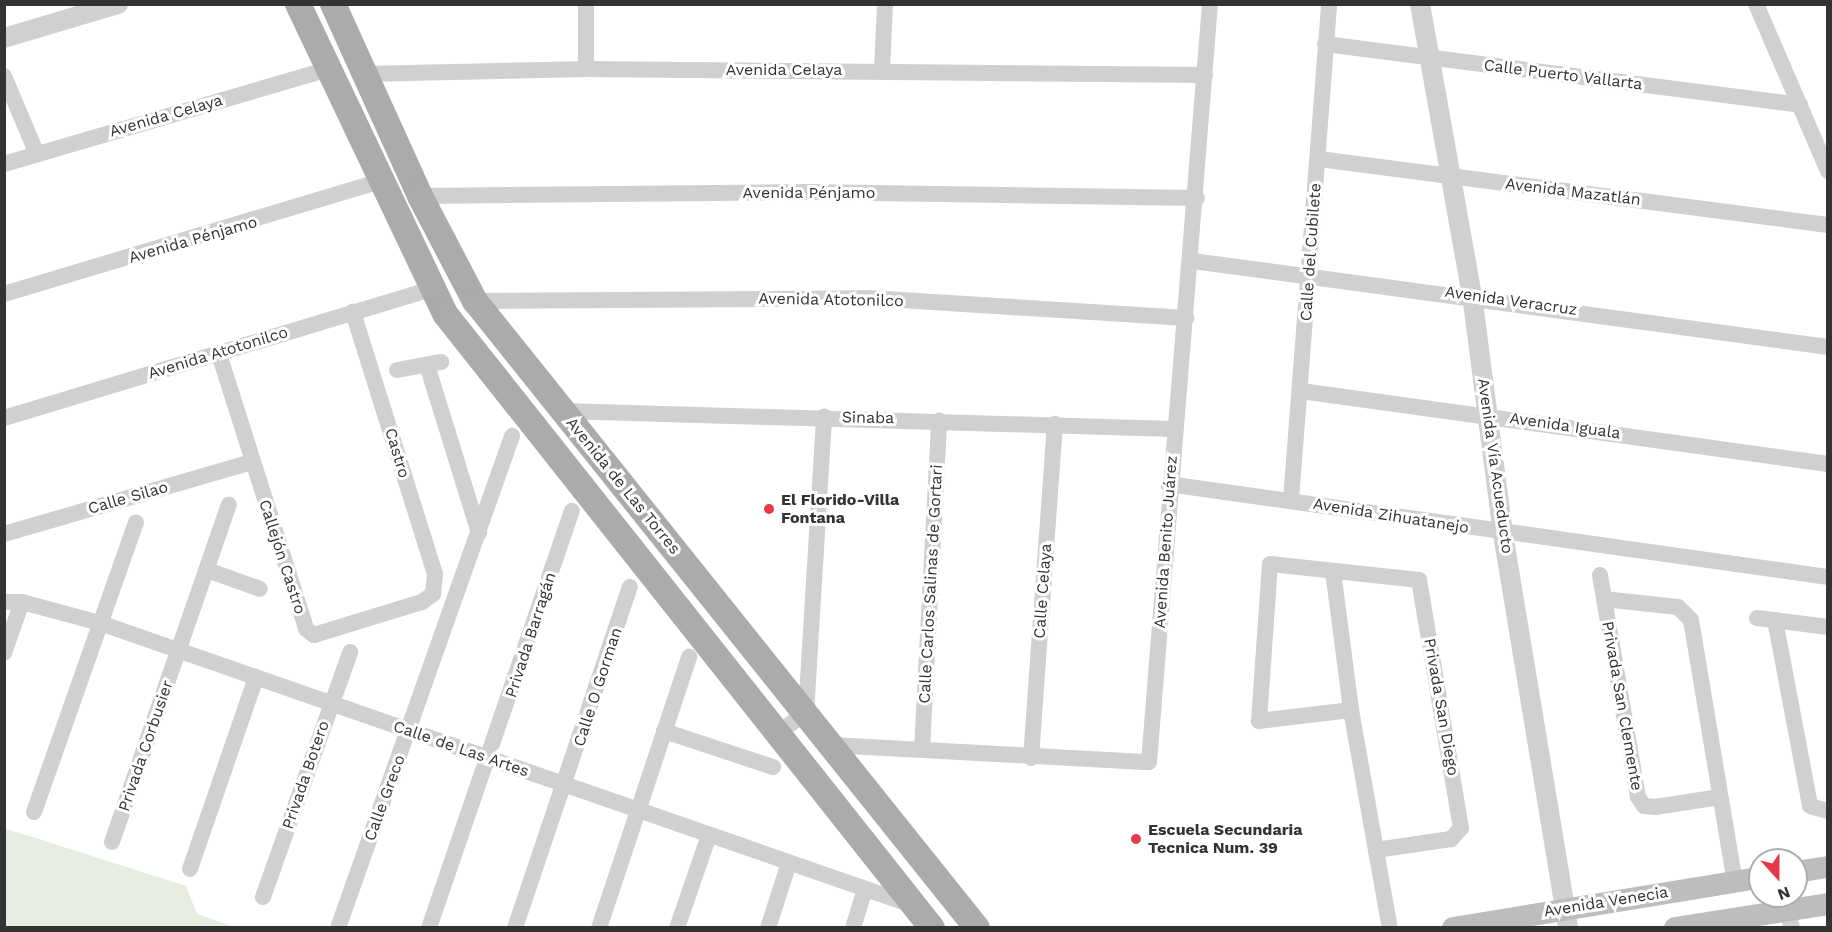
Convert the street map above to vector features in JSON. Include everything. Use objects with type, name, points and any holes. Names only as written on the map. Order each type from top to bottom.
[{"type":"main road","name":"Avenida de Las Torres","points":[[298,4],[380,181],[446,315],[932,927]]},
{"type":"main road","name":"Avenida de Las Torres","points":[[333,4],[420,196],[476,301],[977,927]]},
{"type":"main road","points":[[1808,870],[1827,867]]},
{"type":"main road","name":"Avenida Venecia","points":[[1453,927],[1566,918],[1748,880]]},
{"type":"main road","points":[[1675,927],[1698,926],[1827,904]]},
{"type":"street","points":[[4,38],[69,11],[118,4]]},
{"type":"street","points":[[585,4],[586,69]]},
{"type":"street","points":[[882,70],[885,4]]},
{"type":"street","name":"Avenida Benito Juárez","points":[[831,745],[922,749],[1031,758],[1149,762],[1168,484],[1193,261],[1210,4]]},
{"type":"street","name":"Calle del Cubilete","points":[[1291,500],[1319,159],[1329,4]]},
{"type":"street","name":"Avenida Vía Acueducto","points":[[1420,4],[1432,58],[1450,176],[1472,295],[1503,534],[1566,918]]},
{"type":"street","points":[[1756,4],[1827,171]]},
{"type":"street","name":"Calle Puerto Vallarta","points":[[1325,45],[1800,105]]},
{"type":"street","name":"Avenida Celaya","points":[[4,164],[328,69]]},
{"type":"street","name":"Avenida Celaya","points":[[363,74],[586,69],[882,70],[1205,75]]},
{"type":"street","points":[[4,76],[38,154]]},
{"type":"street","name":"Avenida Mazatlán","points":[[1319,159],[1827,225]]},
{"type":"street","name":"Avenida Pénjamo","points":[[4,294],[380,181]]},
{"type":"street","name":"Avenida Pénjamo","points":[[420,196],[809,192],[1197,198]]},
{"type":"street","name":"Avenida Veracruz","points":[[1193,261],[1309,272],[1827,347]]},
{"type":"street","name":"Avenida Atotonilco","points":[[4,418],[432,289]]},
{"type":"street","name":"Avenida Atotonilco","points":[[476,301],[869,298],[1186,318]]},
{"type":"street","name":"Castro","points":[[353,312],[435,574],[433,594]]},
{"type":"street","name":"Callejón Castro","points":[[219,354],[252,462],[310,633],[422,602],[433,594]]},
{"type":"street","points":[[397,370],[434,364],[479,533]]},
{"type":"street","name":"Avenida Iguala","points":[[1301,391],[1488,415],[1827,464]]},
{"type":"street","name":"Sinaba","points":[[563,411],[939,420],[1173,429]]},
{"type":"street","points":[[778,733],[806,713],[824,417]]},
{"type":"street","name":"Calle Carlos Salinas de Gortari","points":[[922,749],[939,420]]},
{"type":"street","name":"Calle Celaya","points":[[1031,758],[1055,424]]},
{"type":"street","name":"Calle Greco","points":[[338,927],[410,731],[512,436]]},
{"type":"street","name":"Calle Silao","points":[[4,534],[252,462]]},
{"type":"street","name":"Avenida Zihuatanejo","points":[[1168,484],[1291,500],[1503,534],[1827,577]]},
{"type":"street","name":"Privada Corbusier","points":[[112,842],[230,505]]},
{"type":"street","name":"Privada Barragán","points":[[429,927],[491,759],[572,511]]},
{"type":"street","points":[[34,812],[136,522]]},
{"type":"street","name":"Privada San Diego","points":[[1351,710],[1271,722],[1258,721],[1270,564],[1419,580],[1461,828],[1451,839],[1376,850]]},
{"type":"street","points":[[207,570],[260,589]]},
{"type":"street","points":[[1333,571],[1351,710],[1390,927]]},
{"type":"street","name":"Privada San Clemente","points":[[1600,575],[1638,797],[1644,806],[1655,807],[1720,797]]},
{"type":"street","name":"Calle O Gorman","points":[[515,927],[566,787],[630,587]]},
{"type":"street","name":"Privada San Clemente","points":[[1604,598],[1687,611],[1735,882]]},
{"type":"street","name":"Calle de Las Artes","points":[[4,602],[22,602],[100,624],[916,907]]},
{"type":"street","points":[[4,654],[22,602]]},
{"type":"street","points":[[1757,618],[1827,627]]},
{"type":"street","points":[[1775,620],[1810,806],[1827,810]]},
{"type":"street","name":"Privada Botero","points":[[263,897],[350,652]]},
{"type":"street","points":[[599,927],[689,657]]},
{"type":"street","points":[[190,868],[256,677]]},
{"type":"street","points":[[664,731],[773,767]]},
{"type":"street","points":[[677,927],[709,835]]},
{"type":"street","points":[[768,927],[789,862]]},
{"type":"street","points":[[853,927],[864,889]]},
{"type":"shaded area","points":[[4,828],[186,886],[197,914],[235,927],[5,927]]},
{"type":"place","name":"El Florido-Villa Fontana","points":[[769,509]]},
{"type":"place","name":"Escuela Secundaria Tecnica Num. 39","points":[[1136,839]]}]
